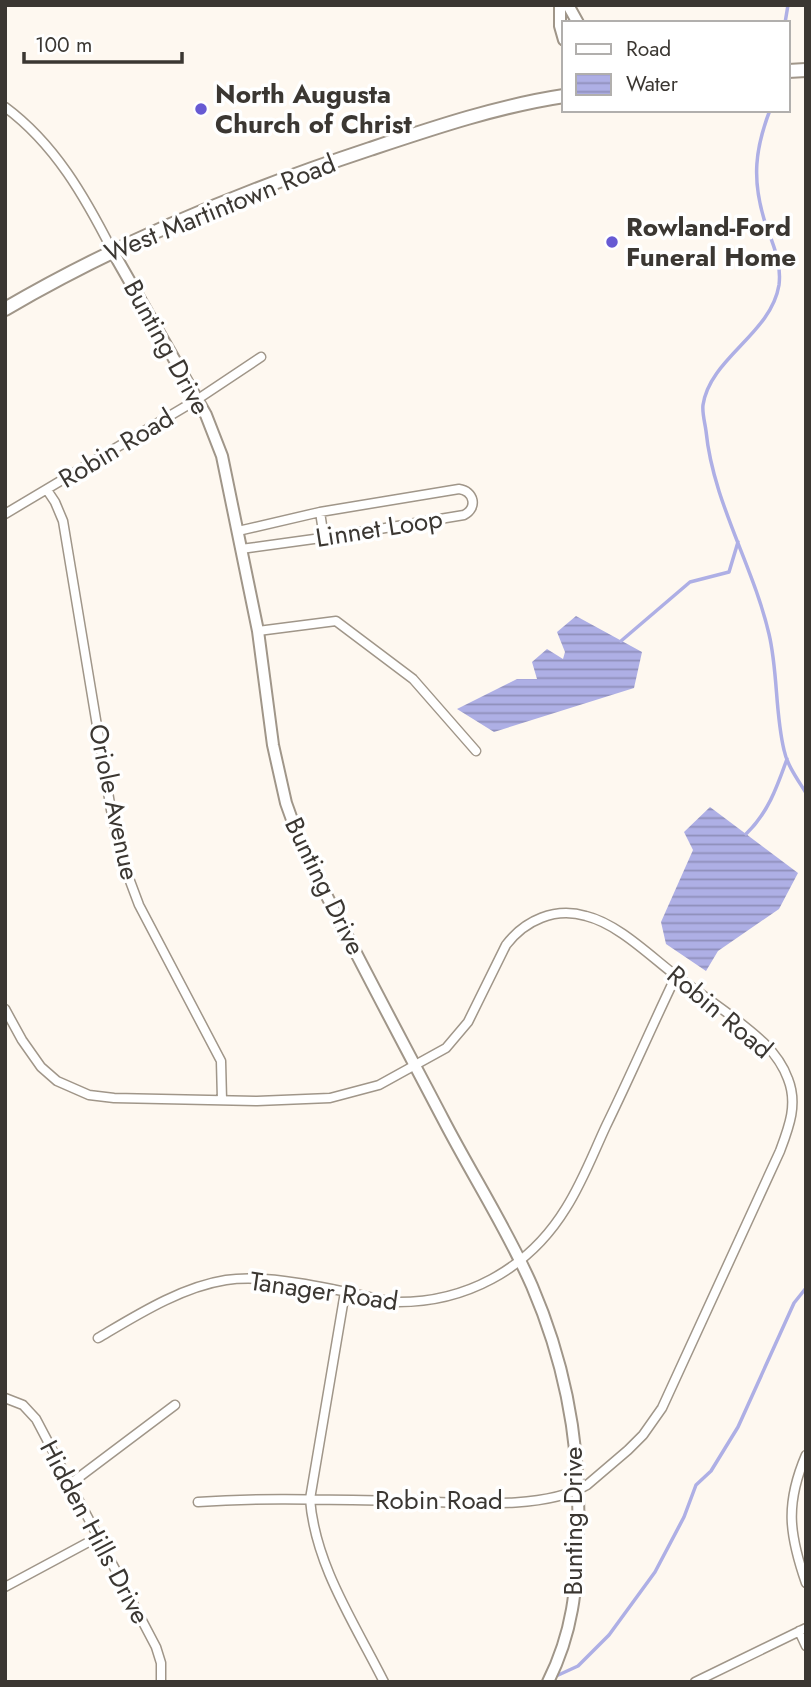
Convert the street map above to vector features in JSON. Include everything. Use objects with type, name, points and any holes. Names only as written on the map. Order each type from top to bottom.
[{"type":"main road","name":"West Martintown Road","points":[[5,309],[113,251],[229,199],[318,166],[453,123],[562,96]]},
{"type":"street","points":[[560,5],[562,33]]},
{"type":"street","points":[[568,5],[577,21]]},
{"type":"street","name":"Bunting Drive","points":[[5,107],[30,127],[58,160],[87,202],[198,399],[222,456],[258,631],[273,745],[292,823],[343,927],[533,1287],[558,1355],[572,1418],[579,1490],[574,1603],[567,1637],[548,1682]]},
{"type":"street","name":"Robin Road","points":[[5,514],[198,399],[261,357]]},
{"type":"street","name":"Linnet Loop","points":[[238,531],[320,512],[459,489],[464,489],[471,495],[473,503],[470,511],[464,515],[242,549]]},
{"type":"street","name":"Oriole Avenue","points":[[47,491],[63,521],[111,810],[124,865],[139,905],[221,1061],[222,1100]]},
{"type":"street","points":[[320,512],[324,538]]},
{"type":"street","points":[[258,631],[336,621],[413,679],[476,751]]},
{"type":"street","name":"Robin Road","points":[[5,1009],[34,1059],[48,1075],[67,1087],[102,1097],[222,1100],[330,1098],[379,1085],[446,1048],[464,1030],[506,945],[519,930],[543,917],[564,913],[594,918],[638,946],[757,1037],[775,1055],[790,1086],[792,1116],[780,1151],[662,1408],[643,1436],[579,1490],[536,1500],[491,1502],[310,1499],[198,1502]]},
{"type":"street","name":"Tanager Road","points":[[98,1338],[157,1306],[200,1287],[228,1280],[257,1279],[392,1302],[440,1299],[481,1286],[501,1275],[548,1234],[568,1206],[676,976]]},
{"type":"street","points":[[345,1292],[310,1499],[314,1530],[322,1556],[384,1682]]},
{"type":"street","name":"Hidden Hills Drive","points":[[5,1398],[29,1410],[70,1484],[159,1655],[162,1671],[160,1682]]},
{"type":"street","points":[[70,1484],[175,1405]]},
{"type":"street","points":[[806,1455],[794,1487],[790,1512],[793,1537],[806,1583]]},
{"type":"street","points":[[5,1587],[98,1537]]},
{"type":"street","points":[[695,1682],[803,1629],[806,1646]]},
{"type":"water","points":[[576,616],[642,652],[634,688],[494,732],[457,709],[517,679],[537,679],[532,662],[547,649],[563,659],[565,652],[557,632]]},
{"type":"water","points":[[710,807],[798,873],[779,909],[718,951],[706,971],[666,944],[661,922],[693,850],[684,832]]},
{"type":"waterway","points":[[785,21],[788,5]]},
{"type":"waterway","points":[[769,112],[758,151],[757,177],[760,204],[777,259],[779,285],[765,318],[717,373],[708,388],[703,411],[717,483],[769,634],[785,756],[806,793]]},
{"type":"waterway","points":[[621,641],[690,582],[729,572],[738,542]]},
{"type":"waterway","points":[[746,834],[766,808],[787,759]]},
{"type":"waterway","points":[[554,1677],[578,1666],[609,1635],[655,1572],[684,1517],[696,1485],[711,1471],[738,1427],[794,1303],[806,1288]]},
{"type":"place","name":"North Augusta Church of Christ","points":[[201,109]]},
{"type":"place","name":"Rowland-Ford Funeral Home","points":[[612,242]]}]
